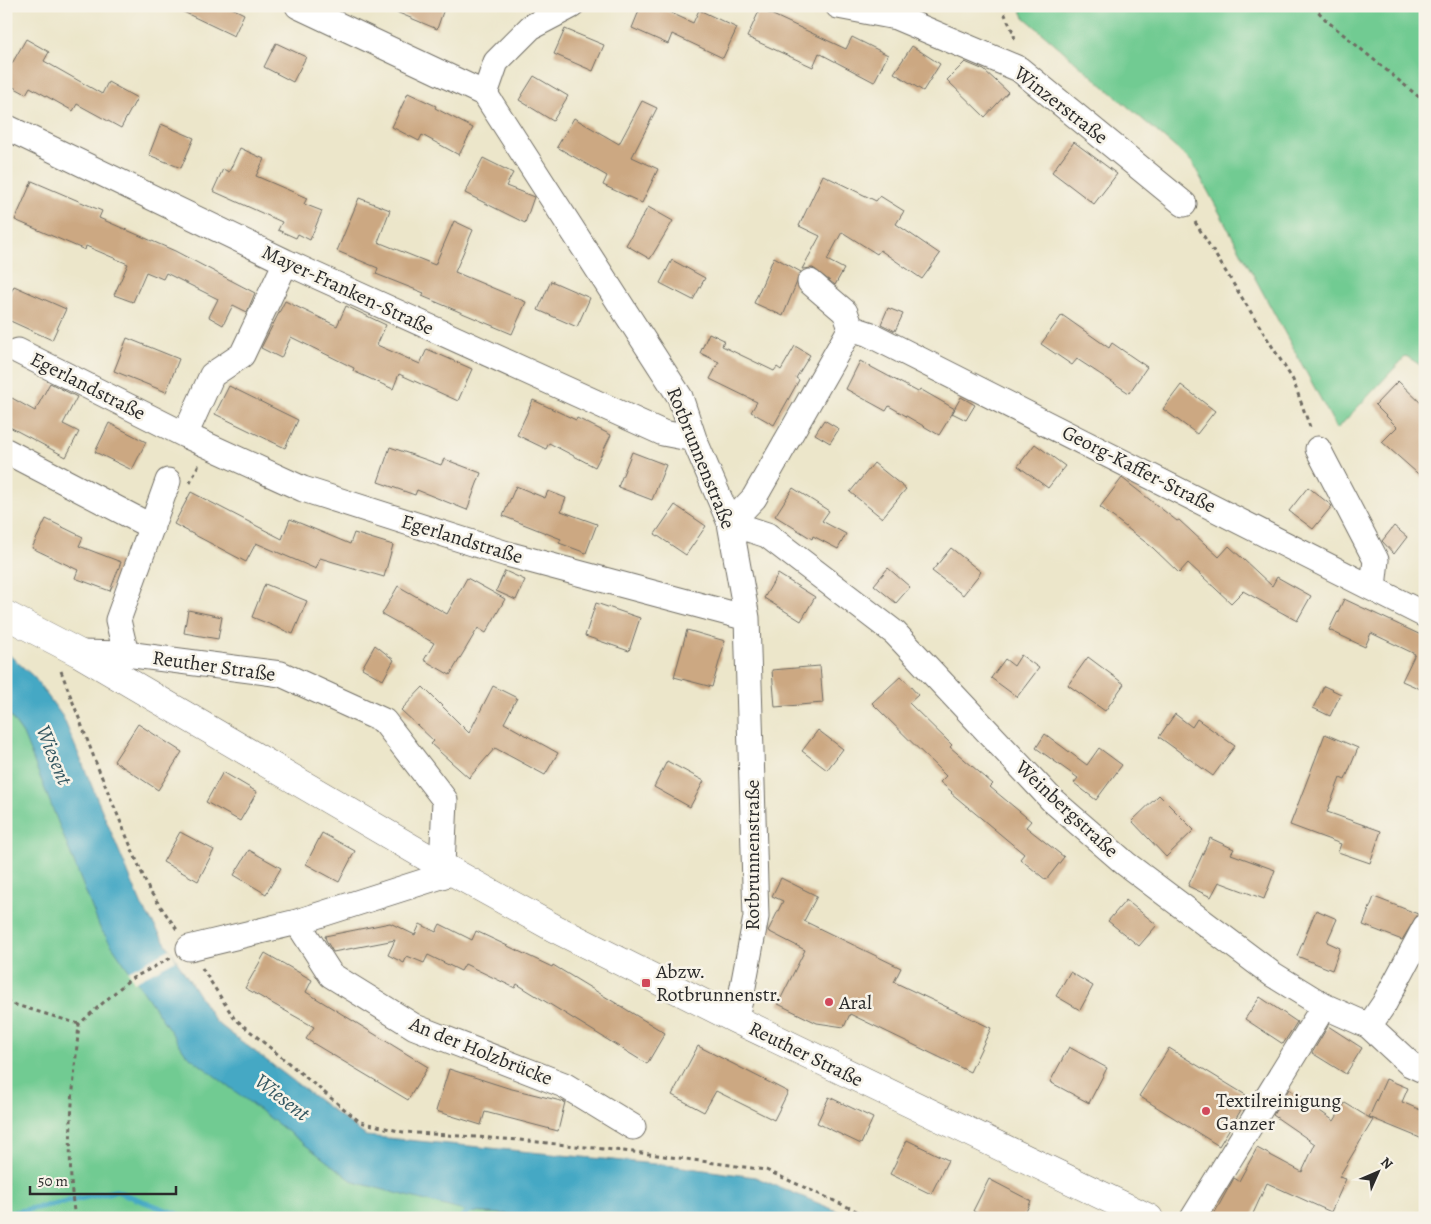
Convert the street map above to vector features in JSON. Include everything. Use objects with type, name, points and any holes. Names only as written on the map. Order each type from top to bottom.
[{"type":"main road","name":"Reuther Straße","points":[[6,615],[79,653],[448,869],[554,928],[734,1019],[1149,1218]]},
{"type":"street","points":[[298,6],[485,94],[496,62],[530,27],[571,6]]},
{"type":"street","name":"Winzerstraße","points":[[838,6],[896,17],[1018,69],[1184,204]]},
{"type":"street","name":"Rotbrunnenstraße","points":[[485,94],[680,397],[694,439],[730,523],[747,618],[756,917],[741,998],[734,1019]]},
{"type":"street","name":"Mayer-Franken-Straße","points":[[6,127],[286,262],[663,432],[694,439]]},
{"type":"street","points":[[185,435],[212,375],[242,355],[286,262]]},
{"type":"street","points":[[730,523],[754,498],[851,328],[844,312],[810,282]]},
{"type":"street","name":"Georg-Kaffer-Straße","points":[[851,328],[878,338],[1425,615]]},
{"type":"street","name":"Egerlandstraße","points":[[18,351],[185,435],[303,489],[507,554],[747,618]]},
{"type":"street","points":[[1318,449],[1376,560],[1373,587]]},
{"type":"street","points":[[6,451],[152,527]]},
{"type":"street","points":[[126,654],[118,620],[168,480]]},
{"type":"street","name":"Weinbergstraße","points":[[730,523],[766,535],[895,633],[1052,800],[1086,831],[1212,930],[1272,974],[1324,1006],[1369,1026],[1410,1064],[1425,1071]]},
{"type":"street","name":"Reuther Straße","points":[[79,653],[126,654],[281,674],[384,721],[444,800],[448,869]]},
{"type":"street","points":[[184,951],[298,922],[448,869]]},
{"type":"street","name":"An der Holzbrücke","points":[[298,922],[331,975],[415,1027],[564,1085],[633,1127]]},
{"type":"street","points":[[1369,1026],[1384,1004],[1425,927]]},
{"type":"street","points":[[1193,1218],[1324,1006]]},
{"type":"path","points":[[1001,6],[1014,34],[1018,69]]},
{"type":"path","points":[[1313,6],[1328,21],[1425,102]]},
{"type":"path","points":[[1184,204],[1293,380],[1318,449]]},
{"type":"path","points":[[168,480],[189,487],[208,445]]},
{"type":"path","points":[[49,638],[98,768],[150,890],[184,951],[234,1018],[360,1122],[403,1132],[519,1140],[642,1153],[766,1170],[872,1218]]},
{"type":"path","points":[[75,1218],[70,1186],[71,1112],[79,1024],[129,980],[184,951]]},
{"type":"path","points":[[6,1002],[79,1024]]},
{"type":"green space","points":[[1019,6],[1425,6],[1425,368],[1406,356],[1337,429],[1192,162],[1024,17]]},
{"type":"green space","points":[[6,710],[23,734],[186,1054],[468,1212],[576,1218],[6,1218]]},
{"type":"water","name":"Wiesent","points":[[6,652],[34,677],[63,717],[142,906],[216,1022],[366,1136],[675,1166],[755,1177],[854,1218],[576,1218],[468,1212],[354,1182],[186,1054],[100,928],[23,734],[6,710]]},
{"type":"pier","points":[[170,949],[176,960],[134,982],[128,971]]},
{"type":"building","points":[[171,6],[228,6],[244,14],[234,36]]},
{"type":"building","points":[[382,6],[445,6],[437,29]]},
{"type":"building","points":[[641,6],[656,6],[693,23],[699,10],[737,28],[723,58],[672,34],[668,44],[632,28]]},
{"type":"building","points":[[760,9],[846,49],[852,37],[888,55],[874,82],[819,53],[813,67],[747,37]]},
{"type":"building","points":[[565,29],[604,45],[593,71],[554,54]]},
{"type":"building","points":[[26,39],[49,52],[44,61],[102,94],[108,82],[137,98],[121,128],[77,104],[73,111],[30,87],[26,94],[6,83],[6,74]]},
{"type":"building","points":[[276,43],[306,57],[293,82],[264,67]]},
{"type":"building","points":[[912,46],[940,64],[923,91],[894,73]]},
{"type":"building","points":[[965,62],[984,70],[1008,92],[985,117],[947,80]]},
{"type":"building","points":[[534,76],[568,96],[553,121],[519,100]]},
{"type":"building","points":[[408,93],[436,106],[435,108],[473,128],[459,155],[422,135],[419,141],[392,127]]},
{"type":"building","points":[[642,101],[657,108],[632,157],[658,169],[642,203],[603,185],[607,176],[557,147],[574,118],[619,144]]},
{"type":"building","points":[[161,124],[194,138],[181,168],[149,155]]},
{"type":"building","points":[[1074,142],[1117,174],[1094,204],[1052,172]]},
{"type":"building","points":[[240,148],[264,159],[256,176],[307,198],[304,204],[322,211],[310,240],[298,234],[296,238],[278,230],[282,222],[213,191],[223,169],[229,172]]},
{"type":"building","points":[[483,158],[513,173],[506,186],[534,197],[525,223],[465,193]]},
{"type":"building","points":[[823,175],[876,201],[880,196],[904,211],[896,224],[940,254],[922,279],[880,250],[877,254],[842,232],[827,260],[844,269],[835,285],[813,268],[802,269],[820,236],[799,226]]},
{"type":"building","points":[[32,181],[102,211],[99,218],[175,251],[255,293],[247,312],[233,305],[223,325],[209,317],[218,299],[166,273],[163,279],[146,272],[133,302],[114,295],[128,264],[86,246],[85,250],[15,220]]},
{"type":"building","points":[[359,198],[390,210],[378,242],[435,265],[454,221],[473,230],[455,272],[526,302],[512,334],[422,296],[424,293],[376,274],[378,268],[337,251]]},
{"type":"building","points":[[648,207],[673,221],[650,259],[626,245]]},
{"type":"building","points":[[774,257],[801,272],[783,316],[754,303]]},
{"type":"building","points":[[672,260],[705,278],[693,300],[660,283]]},
{"type":"building","points":[[551,281],[590,298],[577,327],[538,310]]},
{"type":"building","points":[[14,286],[66,309],[52,340],[6,319],[6,303]]},
{"type":"building","points":[[285,301],[337,326],[346,306],[386,325],[377,345],[420,364],[427,349],[472,369],[458,401],[399,374],[393,389],[353,371],[354,368],[291,337],[281,358],[261,348]]},
{"type":"building","points":[[888,308],[903,314],[895,331],[881,324]]},
{"type":"building","points":[[1062,315],[1109,348],[1112,343],[1147,367],[1129,393],[1077,359],[1072,365],[1041,344]]},
{"type":"building","points":[[709,333],[724,340],[722,346],[774,371],[777,367],[781,370],[795,346],[810,355],[796,378],[799,380],[774,425],[751,412],[757,402],[710,379],[719,362],[700,353]]},
{"type":"building","points":[[127,338],[179,359],[166,392],[114,371]]},
{"type":"building","points":[[860,361],[918,392],[920,389],[955,409],[939,435],[889,406],[886,411],[846,389]]},
{"type":"building","points":[[1398,381],[1425,407],[1425,480],[1382,442],[1397,427],[1375,405]]},
{"type":"building","points":[[50,383],[77,397],[63,424],[79,432],[66,457],[6,425],[6,407],[12,398],[35,411]]},
{"type":"building","points":[[1181,385],[1215,411],[1197,434],[1163,409]]},
{"type":"building","points":[[229,386],[298,420],[285,448],[215,414]]},
{"type":"building","points":[[961,397],[975,405],[966,420],[952,413]]},
{"type":"building","points":[[533,400],[576,420],[577,418],[611,435],[595,467],[549,443],[546,449],[517,435]]},
{"type":"building","points":[[824,420],[839,429],[830,443],[815,434]]},
{"type":"building","points":[[109,423],[146,442],[132,470],[95,452]]},
{"type":"building","points":[[1035,444],[1065,466],[1048,488],[1018,466]]},
{"type":"building","points":[[390,447],[441,465],[444,459],[481,473],[467,510],[417,490],[415,495],[378,482]]},
{"type":"building","points":[[632,452],[666,465],[652,500],[618,487]]},
{"type":"building","points":[[874,463],[906,489],[882,518],[850,492]]},
{"type":"building","points":[[1122,478],[1177,521],[1179,520],[1219,557],[1229,546],[1272,586],[1277,577],[1311,596],[1297,621],[1243,591],[1231,603],[1188,563],[1179,573],[1153,548],[1100,507]]},
{"type":"building","points":[[516,486],[545,498],[548,491],[566,498],[561,511],[597,524],[586,553],[559,543],[561,539],[503,516]]},
{"type":"building","points":[[1308,487],[1332,506],[1313,529],[1289,511]]},
{"type":"building","points":[[793,488],[829,511],[822,521],[846,534],[838,549],[813,536],[812,539],[775,516]]},
{"type":"building","points":[[191,492],[282,539],[290,519],[350,544],[354,533],[393,545],[384,577],[320,558],[316,569],[256,543],[246,562],[174,524]]},
{"type":"building","points":[[675,505],[706,526],[686,555],[655,534]]},
{"type":"building","points":[[46,519],[83,537],[79,546],[121,562],[110,591],[75,578],[78,570],[32,548]]},
{"type":"building","points":[[1394,526],[1407,537],[1394,554],[1382,541]]},
{"type":"building","points":[[951,548],[981,572],[963,595],[932,571]]},
{"type":"building","points":[[888,568],[910,587],[896,603],[874,585]]},
{"type":"building","points":[[505,571],[525,580],[516,600],[496,591]]},
{"type":"building","points":[[778,574],[815,597],[801,621],[764,598]]},
{"type":"building","points":[[467,578],[505,599],[486,633],[478,628],[450,675],[424,660],[434,643],[382,614],[398,586],[447,614]]},
{"type":"building","points":[[265,584],[307,601],[293,634],[252,617]]},
{"type":"building","points":[[1344,599],[1423,636],[1425,632],[1425,691],[1402,681],[1415,654],[1371,633],[1365,647],[1329,630]]},
{"type":"building","points":[[596,603],[640,618],[629,651],[585,636]]},
{"type":"building","points":[[188,610],[222,617],[218,639],[184,633]]},
{"type":"building","points":[[687,630],[725,641],[712,687],[674,677]]},
{"type":"building","points":[[375,645],[394,660],[383,680],[362,668]]},
{"type":"building","points":[[1021,655],[1039,668],[1017,697],[991,678],[1005,659],[1014,666]]},
{"type":"building","points":[[1088,657],[1124,684],[1105,711],[1068,685]]},
{"type":"building","points":[[820,666],[823,703],[775,707],[772,670]]},
{"type":"building","points":[[901,676],[918,695],[909,703],[952,745],[950,747],[993,784],[990,787],[1031,821],[1026,827],[1064,857],[1046,880],[1020,859],[1024,854],[940,782],[946,776],[872,703]]},
{"type":"building","points":[[493,686],[517,698],[504,723],[558,753],[545,775],[495,748],[469,778],[431,744],[434,741],[401,710],[423,687],[469,733]]},
{"type":"building","points":[[1324,686],[1341,694],[1330,716],[1313,708]]},
{"type":"building","points":[[1175,714],[1192,727],[1197,719],[1235,746],[1213,776],[1159,737]]},
{"type":"building","points":[[138,724],[182,752],[158,790],[114,761]]},
{"type":"building","points":[[818,730],[843,749],[827,770],[802,751]]},
{"type":"building","points":[[1045,734],[1087,765],[1099,748],[1122,765],[1096,800],[1074,783],[1078,778],[1036,748]]},
{"type":"building","points":[[1325,734],[1358,748],[1345,780],[1340,778],[1327,812],[1381,831],[1370,863],[1338,852],[1341,844],[1290,825]]},
{"type":"building","points":[[667,761],[704,781],[690,807],[654,787]]},
{"type":"building","points":[[223,772],[257,792],[240,821],[206,802]]},
{"type":"building","points":[[1159,795],[1194,830],[1166,857],[1132,821]]},
{"type":"building","points":[[180,832],[214,850],[198,881],[163,862]]},
{"type":"building","points":[[322,833],[355,851],[339,882],[306,864]]},
{"type":"building","points":[[1210,838],[1234,849],[1231,854],[1275,870],[1264,899],[1219,882],[1211,897],[1188,886]]},
{"type":"building","points":[[249,850],[281,868],[266,894],[234,875]]},
{"type":"building","points":[[781,878],[817,896],[804,921],[901,968],[894,982],[991,1028],[970,1072],[850,1014],[844,1027],[817,1023],[778,1004],[805,950],[768,931],[783,901],[772,896]]},
{"type":"building","points":[[1374,897],[1418,914],[1402,940],[1363,925]]},
{"type":"building","points":[[1126,900],[1157,925],[1139,946],[1108,921]]},
{"type":"building","points":[[1316,910],[1337,919],[1327,942],[1340,948],[1332,970],[1297,956]]},
{"type":"building","points":[[390,923],[415,935],[420,924],[436,932],[440,924],[472,940],[476,931],[552,967],[553,965],[665,1033],[647,1064],[517,984],[515,988],[465,964],[461,971],[428,955],[424,963],[407,956],[404,963],[388,955],[395,940],[333,952],[325,936]]},
{"type":"building","points":[[265,953],[312,980],[306,992],[428,1067],[408,1100],[306,1039],[314,1027],[245,988]]},
{"type":"building","points":[[1070,972],[1093,986],[1080,1010],[1056,996]]},
{"type":"building","points":[[1260,997],[1297,1022],[1283,1044],[1245,1019]]},
{"type":"building","points":[[1328,1026],[1362,1048],[1346,1074],[1312,1053]]},
{"type":"building","points":[[698,1046],[788,1092],[774,1120],[716,1091],[704,1112],[672,1095]]},
{"type":"building","points":[[1069,1047],[1107,1068],[1089,1103],[1050,1082]]},
{"type":"building","points":[[1169,1048],[1249,1097],[1219,1146],[1139,1096]]},
{"type":"building","points":[[449,1069],[508,1088],[565,1102],[558,1131],[485,1112],[481,1125],[436,1111]]},
{"type":"building","points":[[1386,1079],[1408,1088],[1402,1102],[1425,1112],[1425,1140],[1369,1117]]},
{"type":"building","points":[[1289,1089],[1334,1121],[1345,1103],[1373,1120],[1339,1177],[1346,1179],[1331,1212],[1267,1183],[1251,1218],[1223,1218],[1214,1214],[1234,1178],[1239,1181],[1257,1148],[1302,1172],[1315,1144],[1273,1115]]},
{"type":"building","points":[[829,1097],[873,1118],[861,1144],[817,1123]]},
{"type":"building","points":[[907,1140],[948,1160],[931,1194],[890,1174]]},
{"type":"building","points":[[989,1179],[1031,1201],[1023,1218],[987,1218],[973,1211]]},
{"type":"waterway","points":[[6,1214],[116,1191],[187,1218]]},
{"type":"waterway","points":[[461,1218],[473,1208]]},
{"type":"place","name":"Abzw. Rotbrunnenstr.","points":[[646,983]]},
{"type":"place","name":"Aral","points":[[829,1002]]},
{"type":"place","name":"Textilreinigung Ganzer","points":[[1206,1111]]}]
